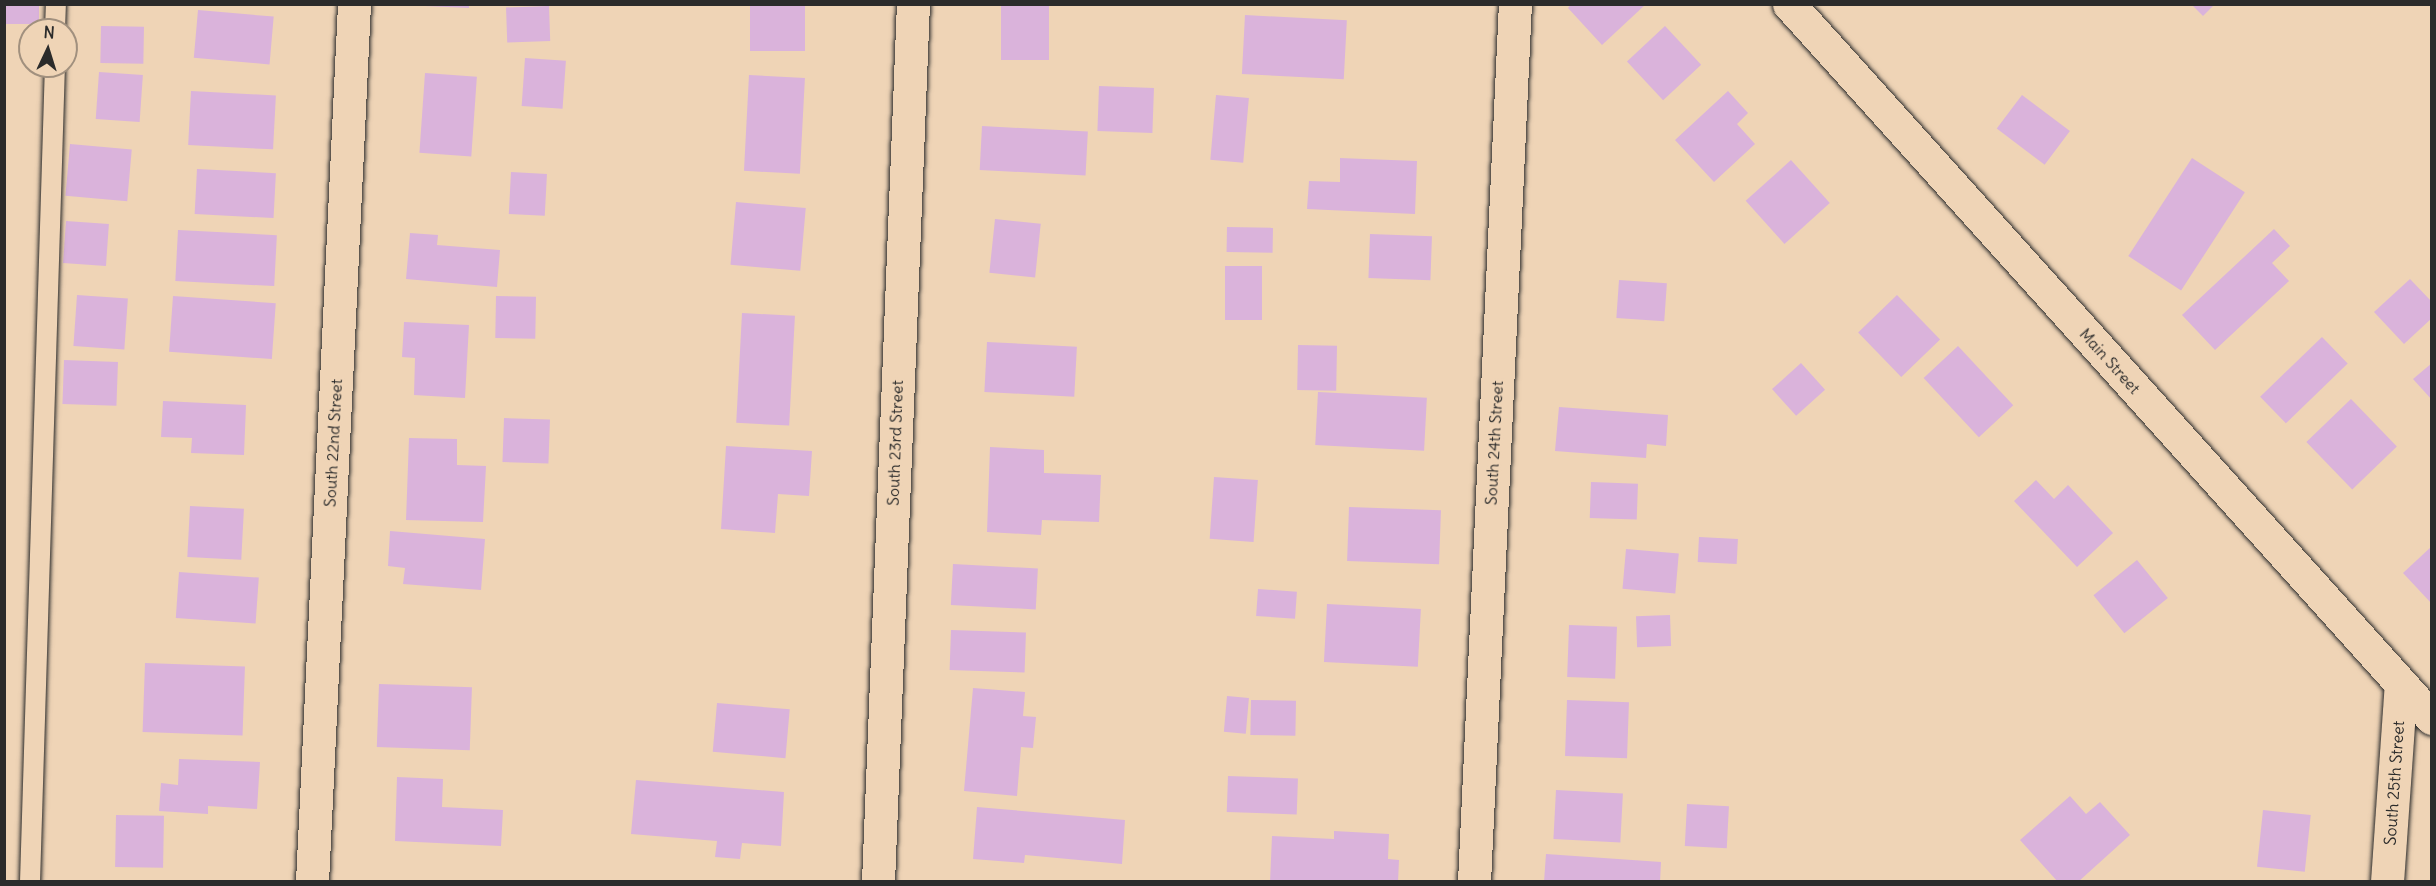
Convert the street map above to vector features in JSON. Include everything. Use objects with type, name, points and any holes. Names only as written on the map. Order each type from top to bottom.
[{"type":"street","name":"South 22nd Street","points":[[312,882],[354,4]]},
{"type":"street","name":"South 23rd Street","points":[[878,882],[913,4]]},
{"type":"street","name":"South 24th Street","points":[[1474,882],[1515,4]]},
{"type":"street","name":"Main Street","points":[[1789,4],[2432,718]]},
{"type":"street","name":"South 25th Street","points":[[2387,882],[2401,684]]},
{"type":"lane","points":[[30,882],[55,78]]},
{"type":"building","points":[[4,4],[39,4],[39,18],[18,18],[18,24],[4,24]]},
{"type":"building","points":[[425,4],[469,4],[469,8],[425,6]]},
{"type":"building","points":[[750,4],[805,4],[805,51],[750,51]]},
{"type":"building","points":[[1001,4],[1049,4],[1049,60],[1001,60]]},
{"type":"building","points":[[1571,4],[1646,4],[1602,45],[1568,8]]},
{"type":"building","points":[[2191,4],[2215,4],[2203,16]]},
{"type":"building","points":[[549,6],[550,41],[507,42],[506,8]]},
{"type":"building","points":[[198,10],[274,17],[270,64],[194,58]]},
{"type":"building","points":[[1245,15],[1347,20],[1344,79],[1242,74]]},
{"type":"building","points":[[101,26],[144,27],[143,64],[100,63]]},
{"type":"building","points":[[1665,26],[1701,65],[1663,100],[1627,61]]},
{"type":"building","points":[[525,58],[566,61],[563,109],[522,106]]},
{"type":"building","points":[[99,72],[143,75],[140,122],[96,119]]},
{"type":"building","points":[[425,73],[477,77],[471,156],[419,153]]},
{"type":"building","points":[[749,75],[805,78],[800,174],[744,171]]},
{"type":"building","points":[[1099,86],[1154,88],[1152,133],[1097,131]]},
{"type":"building","points":[[191,91],[276,95],[273,149],[188,145]]},
{"type":"building","points":[[1728,91],[1748,113],[1737,124],[1755,144],[1714,182],[1675,140]]},
{"type":"building","points":[[1216,95],[1249,98],[1243,163],[1210,160]]},
{"type":"building","points":[[2022,95],[2070,131],[2045,165],[1997,129]]},
{"type":"building","points":[[982,126],[1088,132],[1086,175],[980,170]]},
{"type":"building","points":[[70,144],[132,149],[127,201],[65,196]]},
{"type":"building","points":[[1340,158],[1417,161],[1415,214],[1307,209],[1309,181],[1340,182]]},
{"type":"building","points":[[2192,158],[2245,192],[2181,290],[2128,256]]},
{"type":"building","points":[[1791,160],[1830,203],[1784,244],[1746,201]]},
{"type":"building","points":[[197,169],[276,173],[274,218],[195,214]]},
{"type":"building","points":[[511,172],[547,174],[545,216],[509,214]]},
{"type":"building","points":[[736,202],[806,208],[800,271],[731,265]]},
{"type":"building","points":[[995,219],[1041,224],[1035,278],[989,273]]},
{"type":"building","points":[[66,221],[109,224],[106,266],[63,263]]},
{"type":"building","points":[[1227,227],[1273,228],[1273,253],[1227,252]]},
{"type":"building","points":[[2274,229],[2290,246],[2272,263],[2289,281],[2215,350],[2182,315]]},
{"type":"building","points":[[178,230],[277,235],[274,286],[175,281]]},
{"type":"building","points":[[410,233],[438,235],[437,245],[500,250],[497,287],[406,279]]},
{"type":"building","points":[[1370,234],[1432,236],[1430,280],[1368,278]]},
{"type":"building","points":[[1225,266],[1262,266],[1262,320],[1225,320]]},
{"type":"building","points":[[2410,279],[2432,302],[2432,318],[2404,344],[2374,312]]},
{"type":"building","points":[[1619,280],[1667,283],[1664,321],[1616,318]]},
{"type":"building","points":[[77,295],[128,299],[124,349],[73,346]]},
{"type":"building","points":[[1897,295],[1940,340],[1901,377],[1858,333]]},
{"type":"building","points":[[173,296],[276,303],[272,359],[169,352]]},
{"type":"building","points":[[496,296],[536,297],[535,339],[495,338]]},
{"type":"building","points":[[742,313],[795,316],[789,426],[736,423]]},
{"type":"building","points":[[404,322],[469,325],[465,398],[414,395],[415,358],[402,357]]},
{"type":"building","points":[[2322,337],[2348,364],[2286,423],[2260,397]]},
{"type":"building","points":[[987,342],[1077,347],[1074,397],[984,392]]},
{"type":"building","points":[[1298,345],[1337,346],[1336,391],[1297,390]]},
{"type":"building","points":[[1958,346],[2013,405],[1979,437],[1924,378]]},
{"type":"building","points":[[64,360],[118,362],[116,406],[62,404]]},
{"type":"building","points":[[1801,363],[1825,390],[1796,416],[1772,389]]},
{"type":"building","points":[[2432,363],[2432,400],[2413,379]]},
{"type":"building","points":[[1318,392],[1427,398],[1424,451],[1315,445]]},
{"type":"building","points":[[2351,399],[2397,446],[2352,490],[2306,442]]},
{"type":"building","points":[[163,401],[246,405],[244,455],[191,453],[192,438],[161,437]]},
{"type":"building","points":[[1559,407],[1668,415],[1666,446],[1647,444],[1646,458],[1555,451]]},
{"type":"building","points":[[504,418],[550,420],[548,464],[502,462]]},
{"type":"building","points":[[409,438],[457,439],[457,465],[486,466],[483,522],[406,520]]},
{"type":"building","points":[[726,446],[812,451],[809,496],[778,494],[775,533],[721,529]]},
{"type":"building","points":[[990,447],[1044,450],[1044,473],[1101,475],[1099,522],[1042,520],[1041,535],[987,532]]},
{"type":"building","points":[[1214,477],[1258,480],[1254,542],[1210,539]]},
{"type":"building","points":[[2036,480],[2054,499],[2068,485],[2113,533],[2077,567],[2014,501]]},
{"type":"building","points":[[1591,482],[1638,484],[1637,520],[1590,518]]},
{"type":"building","points":[[190,506],[244,509],[241,560],[187,557]]},
{"type":"building","points":[[1349,507],[1441,510],[1439,564],[1347,561]]},
{"type":"building","points":[[390,531],[485,539],[481,590],[403,584],[405,568],[388,566]]},
{"type":"building","points":[[1699,537],[1738,539],[1737,564],[1698,562]]},
{"type":"building","points":[[2432,546],[2432,604],[2403,573]]},
{"type":"building","points":[[1626,549],[1679,554],[1675,593],[1623,589]]},
{"type":"building","points":[[2137,560],[2168,598],[2124,633],[2093,595]]},
{"type":"building","points":[[953,564],[1038,568],[1036,609],[951,605]]},
{"type":"building","points":[[179,572],[259,578],[256,623],[176,618]]},
{"type":"building","points":[[1258,589],[1297,592],[1295,619],[1256,616]]},
{"type":"building","points":[[1327,604],[1421,609],[1418,667],[1324,662]]},
{"type":"building","points":[[1670,615],[1671,646],[1637,647],[1636,616]]},
{"type":"building","points":[[1569,625],[1617,627],[1615,679],[1567,677]]},
{"type":"building","points":[[951,630],[1026,633],[1025,673],[950,670]]},
{"type":"building","points":[[145,663],[245,666],[243,735],[143,732]]},
{"type":"building","points":[[379,684],[472,687],[470,750],[377,747]]},
{"type":"building","points":[[973,688],[1025,692],[1023,716],[1036,717],[1033,748],[1021,747],[1017,796],[964,791]]},
{"type":"building","points":[[1227,696],[1249,698],[1246,734],[1224,732]]},
{"type":"building","points":[[1251,700],[1296,701],[1295,736],[1250,735]]},
{"type":"building","points":[[1567,700],[1629,702],[1627,758],[1565,756]]},
{"type":"building","points":[[717,703],[790,709],[785,758],[713,752]]},
{"type":"building","points":[[179,759],[260,762],[257,809],[208,806],[208,814],[159,811],[161,783],[178,785]]},
{"type":"building","points":[[1228,776],[1298,778],[1297,814],[1227,812]]},
{"type":"building","points":[[397,777],[443,779],[442,807],[503,810],[501,846],[395,841]]},
{"type":"building","points":[[636,780],[784,792],[781,846],[742,843],[740,859],[715,857],[717,841],[631,834]]},
{"type":"building","points":[[1556,790],[1623,794],[1620,842],[1553,839]]},
{"type":"building","points":[[2070,796],[2086,814],[2100,802],[2130,835],[2078,882],[2058,882],[2020,840]]},
{"type":"building","points":[[1687,804],[1729,806],[1727,848],[1685,846]]},
{"type":"building","points":[[977,807],[1125,820],[1122,864],[1025,855],[1024,863],[973,859]]},
{"type":"building","points":[[2263,810],[2311,815],[2305,872],[2257,867]]},
{"type":"building","points":[[116,815],[164,816],[163,868],[115,867]]},
{"type":"building","points":[[1334,831],[1389,834],[1388,859],[1399,860],[1398,882],[1270,882],[1272,836],[1334,839]]},
{"type":"building","points":[[1546,854],[1661,862],[1660,882],[1544,882]]}]
